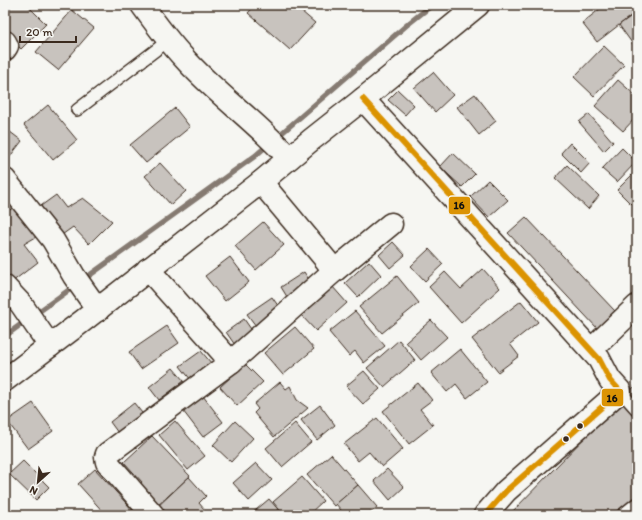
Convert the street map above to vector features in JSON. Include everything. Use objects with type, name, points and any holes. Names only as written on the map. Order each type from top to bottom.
[{"type":"street","points":[[142,5],[184,58],[210,84],[278,146]]},
{"type":"street","points":[[5,380],[98,310],[148,269],[261,182],[278,146],[363,99],[478,5]]},
{"type":"street","points":[[5,42],[7,46],[5,49]]},
{"type":"street","points":[[363,99],[599,359],[610,380],[620,391],[506,491],[485,515]]},
{"type":"street","points":[[5,180],[53,240],[79,283],[98,310]]},
{"type":"street","points":[[261,182],[334,271]]},
{"type":"street","points":[[153,515],[107,462],[107,454],[231,362],[334,271],[391,224]]},
{"type":"street","points":[[148,269],[231,362]]},
{"type":"street","points":[[5,287],[21,304],[50,346]]},
{"type":"street","points":[[591,350],[637,306]]},
{"type":"lane","points":[[77,110],[169,40]]},
{"type":"lane","points":[[620,391],[637,410]]},
{"type":"lane","points":[[622,515],[637,503]]},
{"type":"building","points":[[7,5],[27,5],[46,24],[21,49],[5,33],[5,7]]},
{"type":"building","points":[[255,5],[294,5],[315,23],[290,50],[248,13]]},
{"type":"building","points":[[605,5],[637,5],[637,11],[597,42],[582,23]]},
{"type":"building","points":[[72,10],[94,28],[58,70],[36,52]]},
{"type":"building","points":[[637,12],[637,50],[619,25]]},
{"type":"building","points":[[604,46],[624,65],[594,96],[574,77]]},
{"type":"building","points":[[433,72],[453,95],[435,112],[414,88]]},
{"type":"building","points":[[618,80],[637,97],[637,116],[623,131],[595,106]]},
{"type":"building","points":[[398,90],[414,105],[405,115],[388,100]]},
{"type":"building","points":[[475,94],[496,121],[479,135],[457,107]]},
{"type":"building","points":[[48,105],[77,140],[53,160],[24,125]]},
{"type":"building","points":[[175,108],[190,127],[146,163],[130,145]]},
{"type":"building","points":[[589,114],[613,142],[604,151],[579,122]]},
{"type":"building","points":[[5,128],[22,141],[5,163]]},
{"type":"building","points":[[570,143],[590,163],[581,173],[561,153]]},
{"type":"building","points":[[622,148],[636,162],[617,182],[602,169]]},
{"type":"building","points":[[453,153],[475,174],[462,187],[440,167]]},
{"type":"building","points":[[160,163],[186,191],[171,205],[145,176]]},
{"type":"building","points":[[567,165],[599,196],[588,209],[555,178]]},
{"type":"building","points":[[637,170],[637,198],[631,204],[617,190]]},
{"type":"building","points":[[488,180],[508,200],[489,217],[470,197]]},
{"type":"building","points":[[56,195],[66,208],[83,198],[112,221],[89,244],[73,227],[59,237],[38,208]]},
{"type":"building","points":[[16,206],[36,237],[24,244],[38,262],[12,282],[5,273],[5,213]]},
{"type":"building","points":[[526,217],[615,311],[597,328],[508,233]]},
{"type":"building","points":[[263,222],[284,245],[256,270],[235,246]]},
{"type":"building","points":[[393,242],[405,255],[390,268],[379,255]]},
{"type":"building","points":[[429,249],[443,264],[425,281],[411,266]]},
{"type":"building","points":[[230,257],[249,282],[225,301],[205,276]]},
{"type":"building","points":[[369,261],[381,275],[358,297],[345,283]]},
{"type":"building","points":[[483,269],[500,288],[461,323],[429,287],[445,272],[461,289]]},
{"type":"building","points":[[304,272],[312,284],[289,300],[281,287]]},
{"type":"building","points":[[397,276],[419,303],[382,333],[359,307]]},
{"type":"building","points":[[332,286],[347,303],[316,331],[300,314]]},
{"type":"building","points":[[272,297],[281,310],[256,326],[247,314]]},
{"type":"building","points":[[521,301],[538,322],[510,344],[519,356],[498,372],[472,339]]},
{"type":"building","points":[[355,311],[385,346],[364,363],[355,351],[349,356],[329,332]]},
{"type":"building","points":[[244,319],[253,332],[235,345],[226,332]]},
{"type":"building","points":[[431,320],[447,337],[421,360],[406,342]]},
{"type":"building","points":[[167,326],[179,343],[141,369],[129,352]]},
{"type":"building","points":[[295,327],[314,349],[283,375],[264,353]]},
{"type":"building","points":[[399,340],[415,360],[384,387],[367,368]]},
{"type":"building","points":[[460,349],[487,382],[467,398],[456,384],[447,392],[431,373]]},
{"type":"building","points":[[201,351],[212,364],[191,380],[180,366]]},
{"type":"building","points":[[245,364],[263,382],[237,406],[220,387]]},
{"type":"building","points":[[173,368],[184,381],[159,400],[149,387]]},
{"type":"building","points":[[364,371],[380,389],[363,404],[346,386]]},
{"type":"building","points":[[280,382],[286,389],[290,386],[297,400],[308,408],[274,437],[254,413],[258,409],[254,404]]},
{"type":"building","points":[[418,383],[432,400],[420,409],[433,425],[409,444],[383,411]]},
{"type":"building","points":[[637,384],[637,515],[509,515]]},
{"type":"building","points":[[203,396],[223,422],[203,437],[183,411]]},
{"type":"building","points":[[33,403],[53,431],[28,449],[7,421]]},
{"type":"building","points":[[134,403],[146,418],[121,437],[110,422]]},
{"type":"building","points":[[320,405],[335,425],[317,440],[301,420]]},
{"type":"building","points":[[377,418],[403,449],[382,467],[369,452],[358,461],[344,444]]},
{"type":"building","points":[[175,421],[205,456],[188,470],[159,435]]},
{"type":"building","points":[[235,421],[253,438],[231,462],[213,445]]},
{"type":"building","points":[[295,423],[311,442],[282,467],[266,448]]},
{"type":"building","points":[[152,436],[190,476],[156,507],[137,487],[142,482],[124,462]]},
{"type":"building","points":[[331,454],[358,485],[334,506],[307,475]]},
{"type":"building","points":[[23,461],[49,487],[36,500],[9,474]]},
{"type":"building","points":[[256,463],[272,480],[249,501],[233,483]]},
{"type":"building","points":[[95,469],[137,515],[106,515],[78,484]]},
{"type":"building","points":[[387,469],[404,487],[390,500],[374,481]]},
{"type":"building","points":[[189,477],[206,496],[199,503],[204,509],[198,515],[162,515],[156,508]]},
{"type":"building","points":[[302,477],[323,501],[309,514],[310,515],[284,515],[273,502]]},
{"type":"building","points":[[358,485],[377,507],[368,515],[345,515],[336,504]]},
{"type":"building","points":[[269,499],[283,515],[250,515]]},
{"type":"waterway","points":[[276,138],[432,5]]},
{"type":"waterway","points":[[83,280],[255,156],[270,143]]},
{"type":"waterway","points":[[34,315],[76,285]]},
{"type":"waterway","points":[[5,336],[27,320]]},
{"type":"transit line","name":"16","points":[[363,99],[599,359],[610,380],[620,391],[506,491],[485,515]]}]
